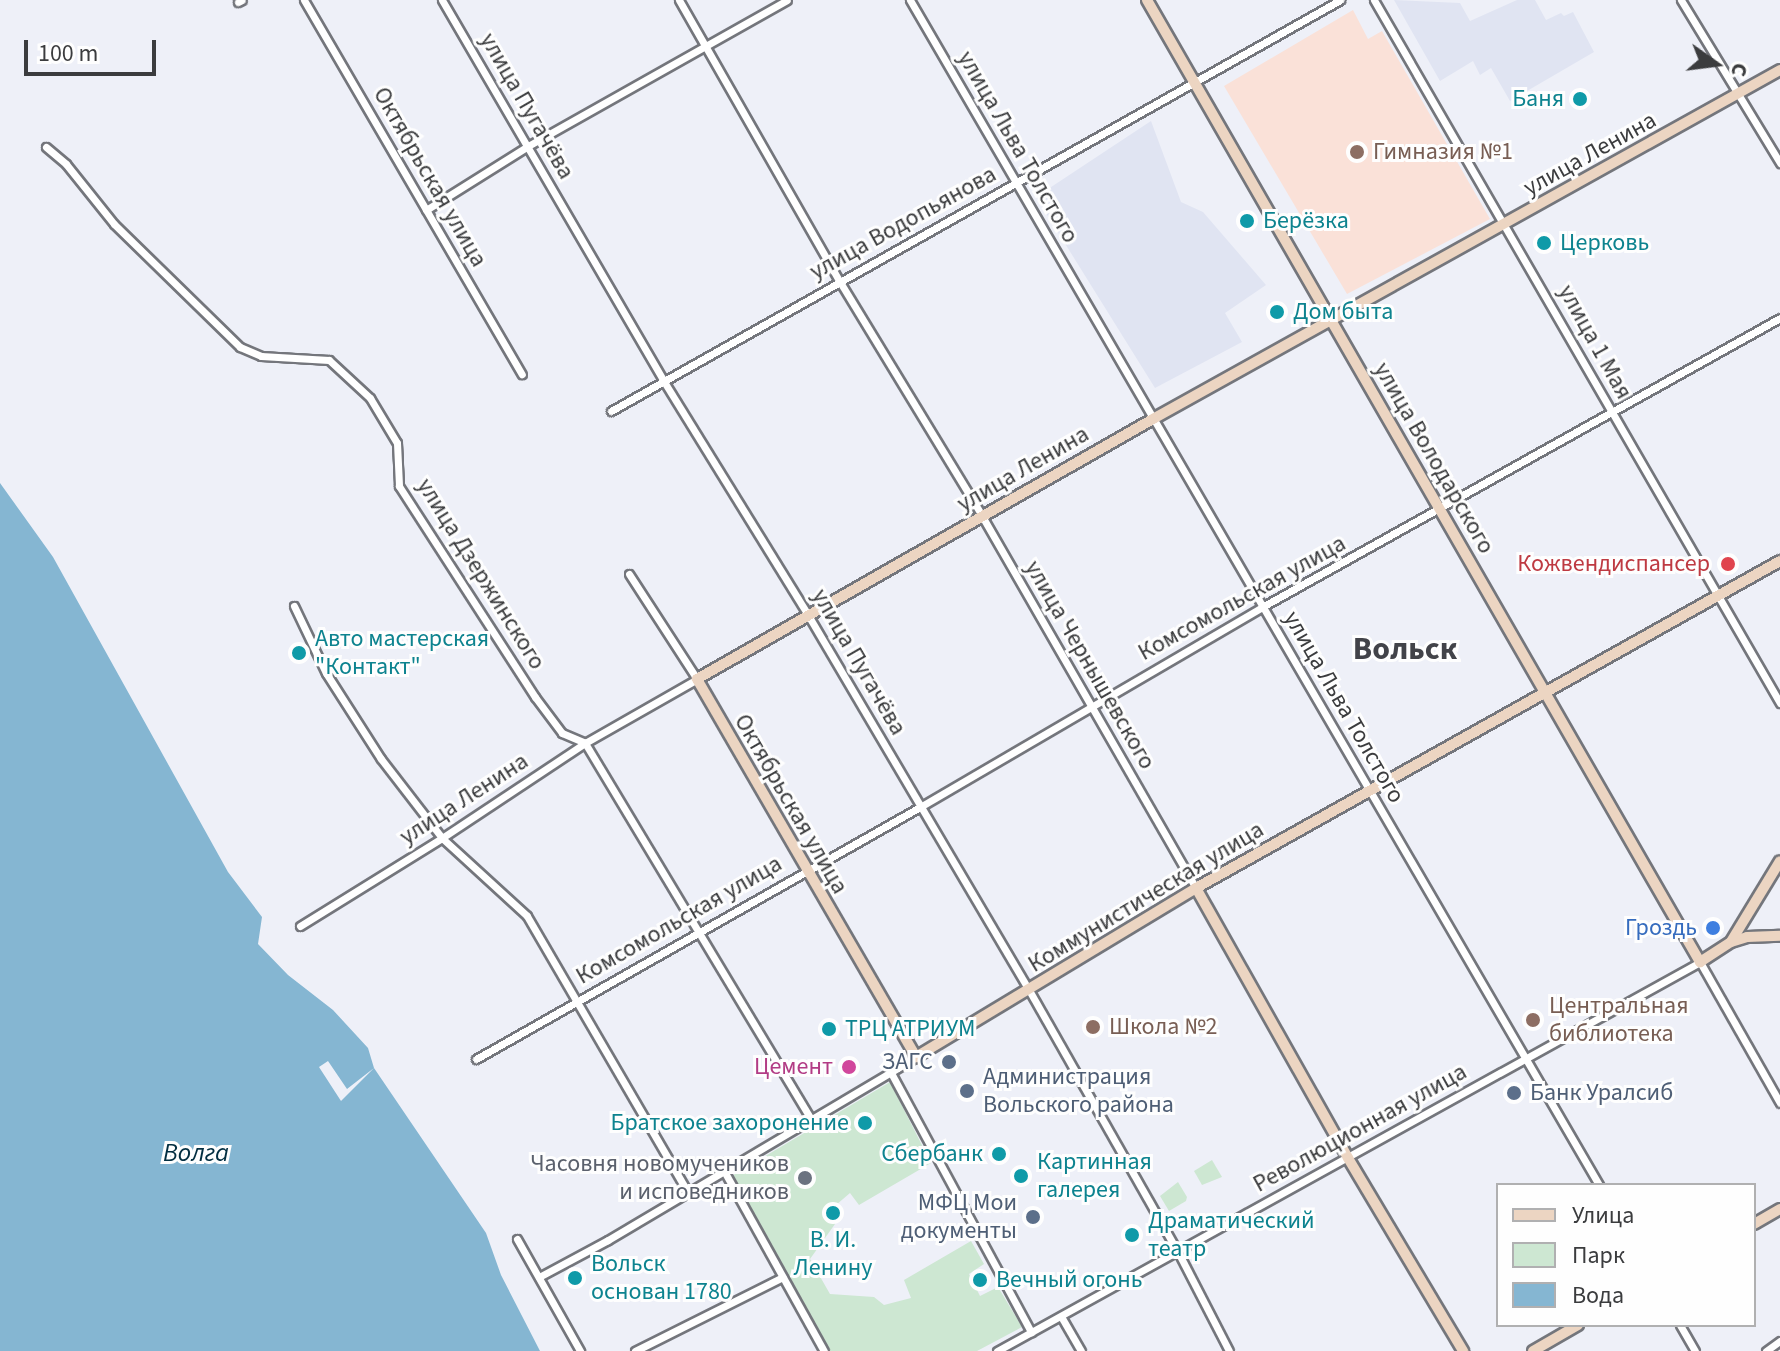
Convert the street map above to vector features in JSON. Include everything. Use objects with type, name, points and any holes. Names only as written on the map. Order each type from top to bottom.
[{"type":"street","name":"Октябрьская улица","points":[[304,0],[522,374]]},
{"type":"street","name":"улица Пугачёва","points":[[442,0],[663,380],[808,615],[1029,990],[1178,1252],[1229,1351]]},
{"type":"street","name":"улица Чернышевского","points":[[679,0],[840,282],[982,516],[1348,1158],[1463,1351]]},
{"type":"street","points":[[426,210],[528,146],[787,0]]},
{"type":"street","name":"улица Льва Толстого","points":[[910,0],[1598,1183]]},
{"type":"street","name":"улица Володарского","points":[[1147,0],[1780,1103]]},
{"type":"street","name":"улица Водопьянова","points":[[611,411],[1340,0]]},
{"type":"street","name":"улица 1 Мая","points":[[1374,0],[1506,223],[1612,414],[1780,703]]},
{"type":"street","points":[[1681,0],[1780,163]]},
{"type":"street","name":"улица Ленина","points":[[300,926],[442,838],[585,743],[1153,419],[1780,70]]},
{"type":"street","name":"улица Дзержинского","points":[[46,147],[66,164],[114,224],[240,347],[261,356],[329,360],[370,398],[397,443],[399,486],[535,697],[562,733],[585,743],[810,1117]]},
{"type":"street","name":"Комсомольская улица","points":[[476,1059],[920,807],[1262,607],[1440,511],[1780,318]]},
{"type":"street","name":"Коммунистическая улица","points":[[539,1277],[608,1240],[1196,888],[1780,561]]},
{"type":"street","name":"Октябрьская улица","points":[[629,574],[697,679],[916,1057]]},
{"type":"street","points":[[294,606],[326,673],[381,759],[442,838],[527,916],[687,1191]]},
{"type":"street","points":[[1731,942],[1780,861]]},
{"type":"street","points":[[1752,909],[1752,920],[1764,935]]},
{"type":"street","points":[[1700,962],[1731,942],[1764,935],[1780,936]]},
{"type":"street","name":"Революционная улица","points":[[997,1351],[1062,1318],[1700,962]]},
{"type":"street","points":[[890,1071],[1031,1332]]},
{"type":"street","points":[[723,1169],[824,1351]]},
{"type":"street","points":[[1756,1223],[1780,1209]]},
{"type":"street","points":[[517,1239],[580,1351]]},
{"type":"street","points":[[635,1351],[783,1277]]},
{"type":"street","points":[[1062,1318],[1081,1351]]},
{"type":"street","points":[[1533,1351],[1575,1327]]},
{"type":"street","points":[[1681,1327],[1695,1351]]},
{"type":"street","points":[[1766,1351],[1780,1341]]},
{"type":"shaded area","points":[[1394,0],[1460,3],[1470,21],[1517,0],[1535,0],[1546,20],[1561,13],[1564,16],[1573,12],[1594,52],[1510,101],[1491,68],[1480,75],[1473,61],[1440,81]]},
{"type":"shaded area","name":"Гимназия №1","points":[[1353,10],[1368,39],[1382,31],[1490,219],[1347,294],[1224,86]]},
{"type":"shaded area","points":[[1151,121],[1181,202],[1203,212],[1266,285],[1225,313],[1242,342],[1155,388],[1036,197]]},
{"type":"green space","points":[[890,1082],[931,1163],[859,1205],[850,1193],[829,1211],[835,1224],[810,1259],[830,1294],[874,1297],[884,1305],[911,1298],[904,1280],[971,1241],[984,1264],[969,1274],[980,1296],[998,1287],[1022,1327],[977,1351],[830,1351],[730,1177]]},
{"type":"green space","points":[[1212,1160],[1222,1177],[1202,1185],[1194,1171]]},
{"type":"green space","points":[[1178,1182],[1187,1197],[1186,1201],[1169,1211],[1160,1196]]},
{"type":"water","name":"Волга","points":[[0,483],[53,557],[228,872],[262,917],[258,944],[288,975],[333,1010],[368,1048],[374,1068],[486,1233],[501,1275],[540,1351],[0,1351]]},
{"type":"pier","points":[[328,1061],[347,1089],[374,1068],[341,1101],[319,1067]]},
{"type":"place","name":"Баня","points":[[1580,99]]},
{"type":"place","name":"Гимназия №1","points":[[1357,152]]},
{"type":"place","name":"Берёзка","points":[[1247,221]]},
{"type":"place","name":"Церковь","points":[[1544,243]]},
{"type":"place","name":"Дом быта","points":[[1277,312]]},
{"type":"place","name":"Кожвендиспансер","points":[[1728,564]]},
{"type":"place","name":"Авто мастерская \"Контакт\"","points":[[299,653]]},
{"type":"place","name":"Гроздь","points":[[1713,928]]},
{"type":"place","name":"Центральная библиотека","points":[[1533,1020]]},
{"type":"place","name":"Школа №2","points":[[1093,1027]]},
{"type":"place","name":"ТРЦ АТРИУМ","points":[[829,1029]]},
{"type":"place","name":"ЗАГС","points":[[949,1062]]},
{"type":"place","name":"Цемент","points":[[849,1067]]},
{"type":"place","name":"Администрация Вольского района","points":[[967,1091]]},
{"type":"place","name":"Банк Уралсиб","points":[[1514,1093]]},
{"type":"place","name":"Братское захоронение","points":[[865,1123]]},
{"type":"place","name":"Сбербанк","points":[[999,1154]]},
{"type":"place","name":"Картинная галерея","points":[[1021,1176]]},
{"type":"place","name":"Часовня новомучеников и исповедников","points":[[805,1178]]},
{"type":"place","name":"В. И. Ленину","points":[[833,1213]]},
{"type":"place","name":"МФЦ Мои документы","points":[[1033,1217]]},
{"type":"place","name":"Драматический театр","points":[[1132,1235]]},
{"type":"place","name":"Вольск основан 1780","points":[[575,1278]]},
{"type":"place","name":"Вечный огонь","points":[[980,1280]]},
{"type":"district","name":"Вольск","points":[[1405,649]]}]
